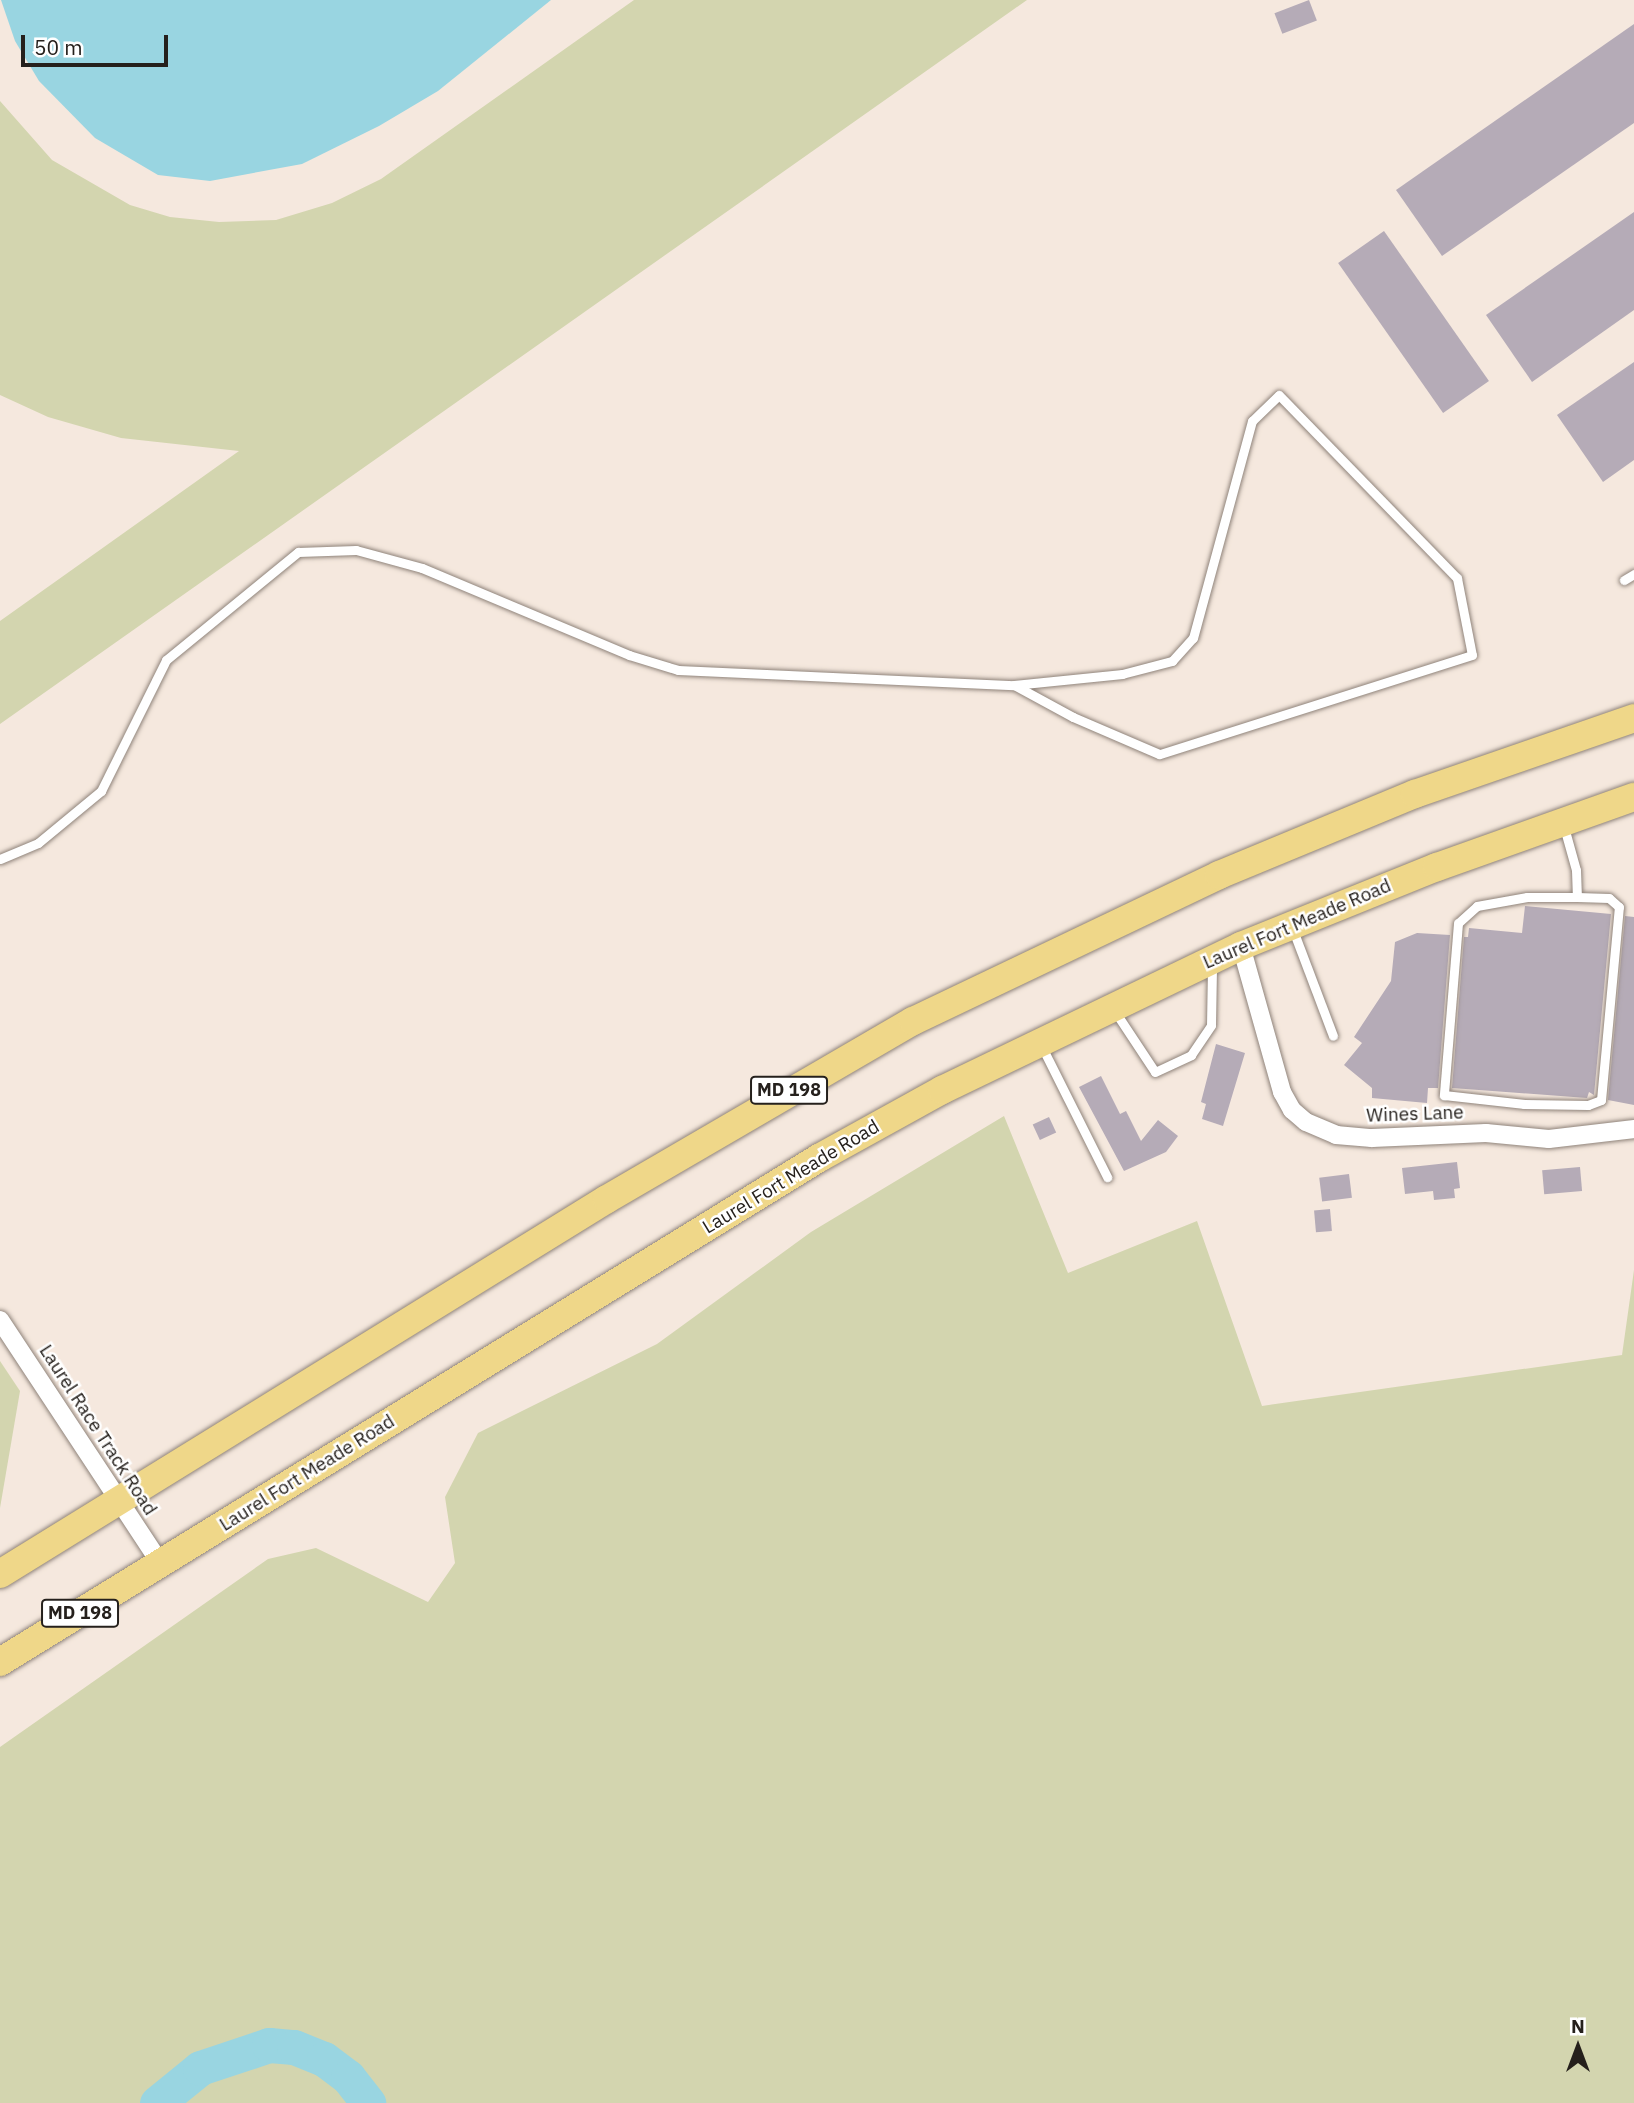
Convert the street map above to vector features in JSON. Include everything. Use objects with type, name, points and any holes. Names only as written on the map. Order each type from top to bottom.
[{"type":"main road","name":"MD 198","points":[[0,1574],[607,1199],[913,1021],[1219,875],[1415,794],[1634,718]]},
{"type":"main road","name":"Laurel Fort Meade Road","points":[[0,1662],[818,1158],[1039,1041],[1241,946],[1562,822],[1634,797]]},
{"type":"street","name":"Wines Lane","points":[[1241,946],[1282,1092],[1292,1110],[1306,1122],[1336,1135],[1385,1139],[1486,1133],[1549,1139],[1634,1129]]},
{"type":"street","name":"Laurel Race Track Road","points":[[0,1320],[160,1563]]},
{"type":"lane","points":[[0,859],[38,843],[101,791],[166,660],[298,552],[356,550],[422,568],[629,655],[678,670],[1014,685],[1122,674],[1172,661],[1193,638],[1252,421],[1279,395],[1457,578],[1472,655],[1159,754],[1073,717],[1014,685]]},
{"type":"lane","points":[[1624,580],[1634,574]]},
{"type":"lane","points":[[1562,822],[1576,870],[1577,897]]},
{"type":"lane","points":[[1527,897],[1577,897],[1609,898],[1619,907],[1601,1100],[1588,1105],[1524,1104],[1444,1095],[1458,923],[1477,906],[1527,897]]},
{"type":"lane","points":[[1291,926],[1333,1036]]},
{"type":"lane","points":[[1111,1006],[1155,1072],[1191,1055],[1211,1024],[1212,959]]},
{"type":"lane","points":[[1039,1041],[1107,1177]]},
{"type":"green space","points":[[634,0],[1027,0],[0,724],[0,621],[239,451],[121,438],[48,417],[0,395],[0,101],[52,160],[130,205],[170,217],[219,222],[276,220],[332,203],[381,179]]},
{"type":"green space","points":[[1004,1116],[1068,1273],[1197,1221],[1262,1406],[1622,1355],[1634,1270],[1634,2103],[0,2103],[0,1747],[268,1559],[316,1548],[428,1602],[455,1563],[445,1497],[478,1433],[657,1344],[811,1232]]},
{"type":"green space","points":[[0,1361],[20,1391],[0,1508]]},
{"type":"water","points":[[1,0],[551,0],[438,91],[379,126],[302,164],[210,181],[158,175],[95,138],[39,81],[15,41]]},
{"type":"building","points":[[1309,0],[1317,21],[1282,34],[1274,13]]},
{"type":"building","points":[[1634,24],[1634,123],[1442,256],[1396,190]]},
{"type":"building","points":[[1634,212],[1634,310],[1532,382],[1486,315]]},
{"type":"building","points":[[1384,231],[1489,381],[1443,413],[1338,263]]},
{"type":"building","points":[[1634,362],[1634,460],[1603,482],[1557,415]]},
{"type":"building","points":[[1525,906],[1611,914],[1594,1095],[1589,1092],[1587,1098],[1452,1088],[1464,937],[1468,937],[1469,928],[1522,933]]},
{"type":"building","points":[[1625,916],[1634,917],[1634,1105],[1608,1100]]},
{"type":"building","points":[[1417,933],[1450,935],[1438,1088],[1428,1088],[1427,1103],[1372,1098],[1372,1088],[1344,1065],[1362,1043],[1354,1037],[1391,981],[1395,942]]},
{"type":"building","points":[[1216,1044],[1245,1053],[1223,1126],[1202,1119],[1206,1104],[1201,1102]]},
{"type":"building","points":[[1101,1076],[1120,1114],[1126,1111],[1141,1141],[1158,1120],[1178,1136],[1166,1152],[1124,1171],[1079,1087]]},
{"type":"building","points":[[1049,1117],[1056,1132],[1040,1140],[1033,1125]]},
{"type":"building","points":[[1457,1162],[1460,1188],[1454,1189],[1455,1198],[1434,1200],[1433,1191],[1405,1194],[1402,1168]]},
{"type":"building","points":[[1580,1167],[1582,1191],[1544,1194],[1542,1170]]},
{"type":"building","points":[[1349,1174],[1352,1198],[1322,1201],[1319,1178]]},
{"type":"building","points":[[1330,1209],[1332,1231],[1316,1232],[1314,1210]]},
{"type":"waterway","points":[[157,2103],[200,2068],[269,2045],[294,2047],[324,2059],[348,2077],[368,2103]]}]
